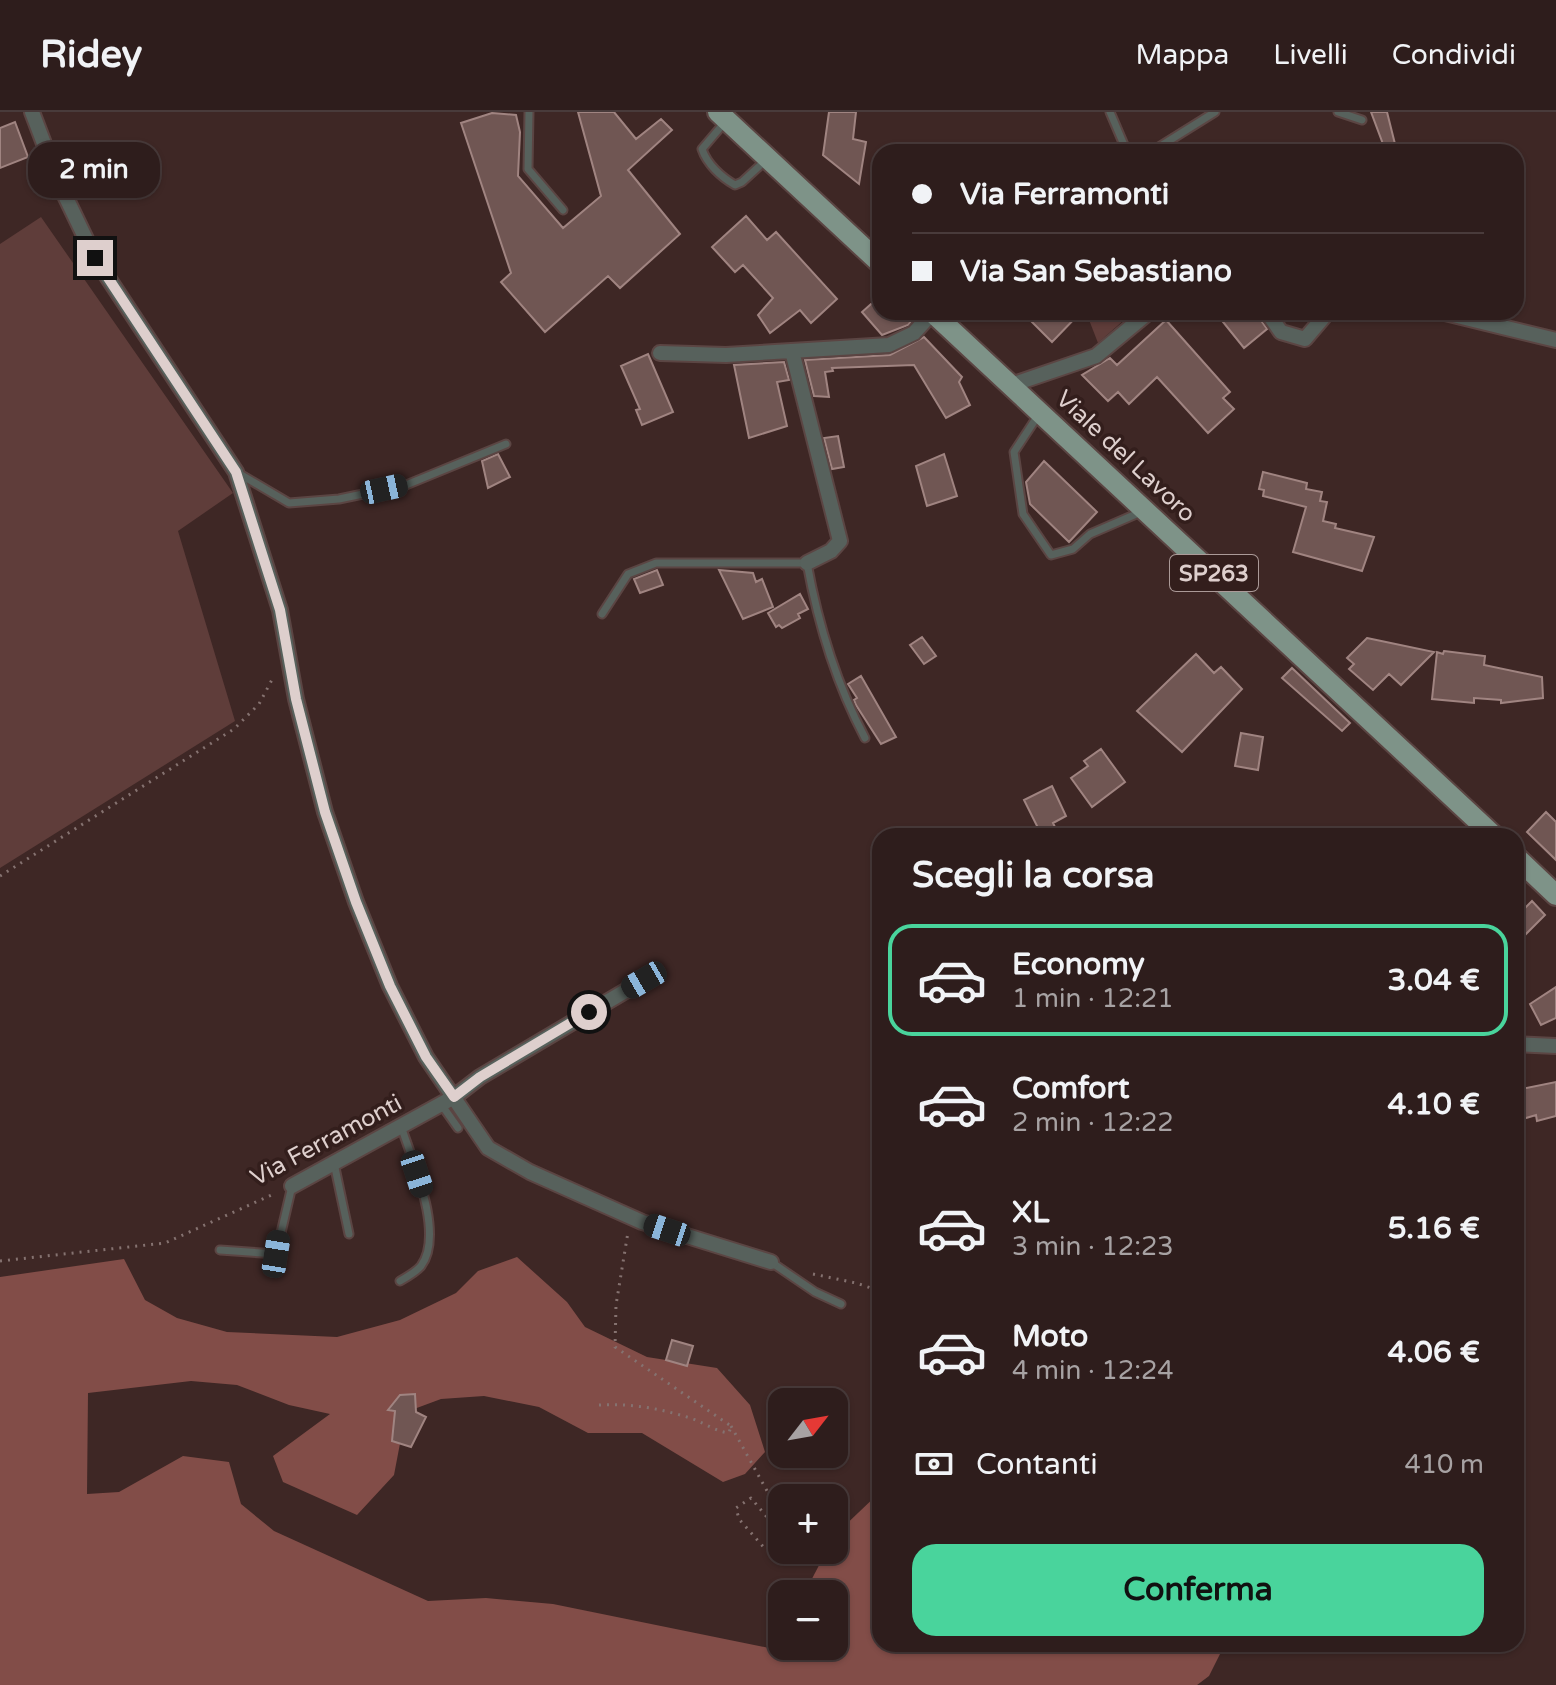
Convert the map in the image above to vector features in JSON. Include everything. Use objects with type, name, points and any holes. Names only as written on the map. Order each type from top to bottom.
[{"type":"main road","points":[[722,116],[872,256]]},
{"type":"main road","name":"Viale del Lavoro","points":[[941,320],[1485,828]]},
{"type":"main road","points":[[1524,867],[1556,895]]},
{"type":"street","points":[[32,112],[59,183],[95,258],[236,472],[280,610],[296,699],[325,812],[356,902],[405,1015],[448,1100],[488,1148],[530,1172],[631,1217],[771,1262]]},
{"type":"street","points":[[660,353],[726,355],[889,345],[914,333],[925,320]]},
{"type":"street","points":[[1011,385],[1096,356],[1139,320]]},
{"type":"street","points":[[1273,320],[1281,332],[1305,339],[1321,320]]},
{"type":"street","points":[[1474,320],[1556,340]]},
{"type":"street","points":[[792,351],[840,541],[831,551],[807,563]]},
{"type":"street","name":"Via Ferramonti","points":[[292,1186],[448,1100],[480,1077],[644,980]]},
{"type":"street","points":[[1524,1044],[1556,1046]]},
{"type":"lane","points":[[529,112],[528,169],[563,210]]},
{"type":"lane","points":[[1110,112],[1124,144]]},
{"type":"lane","points":[[1164,144],[1215,112]]},
{"type":"lane","points":[[1338,112],[1362,120]]},
{"type":"lane","points":[[722,116],[702,149],[705,158],[726,180],[735,185],[742,182],[768,158]]},
{"type":"lane","points":[[1040,412],[1014,452],[1023,514],[1051,555],[1073,549],[1090,534],[1146,510]]},
{"type":"lane","points":[[236,472],[289,503],[339,499],[406,485],[506,444]]},
{"type":"lane","points":[[602,614],[628,574],[656,563],[807,563],[816,613],[844,699],[865,738]]},
{"type":"lane","points":[[448,1100],[458,1128]]},
{"type":"lane","points":[[400,1281],[420,1267],[431,1245],[425,1198],[401,1126]]},
{"type":"lane","points":[[334,1163],[349,1234]]},
{"type":"lane","points":[[220,1250],[276,1254],[292,1186]]},
{"type":"lane","points":[[771,1262],[815,1292],[841,1304]]},
{"type":"path","points":[[0,876],[234,729],[259,704],[288,652]]},
{"type":"path","name":"Via Ferramonti","points":[[0,1261],[165,1243],[292,1186]]},
{"type":"path","points":[[631,1217],[616,1305],[615,1347],[731,1426],[781,1516],[782,1524],[776,1523],[751,1498],[736,1508],[739,1519],[766,1550]]},
{"type":"path","points":[[806,1273],[872,1288]]},
{"type":"path","points":[[599,1405],[642,1406],[699,1421],[717,1431],[729,1433],[731,1426]]},
{"type":"shaded area","points":[[41,217],[233,493],[178,531],[235,721],[0,868],[0,244]]},
{"type":"shaded area","points":[[1089,320],[1124,320],[1098,343]]},
{"type":"shaded area","points":[[517,1257],[567,1302],[585,1327],[647,1357],[717,1368],[750,1405],[765,1452],[745,1474],[723,1482],[642,1433],[588,1433],[539,1407],[484,1396],[441,1399],[406,1412],[394,1475],[357,1515],[283,1482],[273,1456],[330,1414],[289,1405],[237,1385],[191,1381],[88,1393],[87,1494],[119,1492],[183,1456],[229,1462],[241,1504],[274,1531],[428,1601],[486,1598],[553,1604],[768,1648],[768,1660],[848,1660],[848,1580],[811,1580],[820,1564],[848,1564],[848,1523],[872,1500],[872,1652],[1221,1652],[1209,1676],[1197,1685],[0,1685],[0,1277],[124,1259],[145,1300],[177,1318],[227,1332],[337,1337],[400,1320],[456,1293],[478,1271]]},
{"type":"building","points":[[578,112],[614,112],[636,139],[661,119],[672,130],[628,170],[680,234],[620,288],[608,276],[545,332],[501,282],[511,273],[461,123],[492,113],[516,115],[520,132],[518,176],[563,228],[601,196]]},
{"type":"building","points":[[829,112],[856,112],[853,139],[866,142],[859,184],[823,155]]},
{"type":"building","points":[[1371,112],[1387,112],[1395,144],[1383,144]]},
{"type":"building","points":[[15,122],[28,157],[0,168],[0,128]]},
{"type":"building","points":[[746,216],[767,240],[776,232],[837,299],[811,323],[800,310],[770,333],[758,315],[773,298],[743,265],[735,272],[712,247]]},
{"type":"building","points":[[872,303],[872,320],[912,320],[908,325],[882,335],[862,312]]},
{"type":"building","points":[[1030,320],[1073,320],[1052,342]]},
{"type":"building","points":[[1166,320],[1230,392],[1223,398],[1234,409],[1208,433],[1157,377],[1129,404],[1118,392],[1108,401],[1082,375],[1110,358],[1117,365]]},
{"type":"building","points":[[1221,320],[1261,320],[1267,329],[1244,348]]},
{"type":"building","points":[[924,337],[962,377],[959,382],[970,405],[946,418],[914,365],[832,368],[833,371],[825,372],[829,397],[814,396],[805,360],[890,355]]},
{"type":"building","points":[[648,354],[673,412],[642,425],[636,410],[640,409],[621,366]]},
{"type":"building","points":[[784,362],[789,380],[777,382],[787,426],[749,438],[734,365]]},
{"type":"building","points":[[838,436],[844,467],[832,469],[824,438]]},
{"type":"building","points":[[498,454],[510,477],[488,488],[482,461]]},
{"type":"building","points":[[944,454],[957,496],[927,506],[916,466]]},
{"type":"building","points":[[1044,461],[1097,512],[1069,542],[1030,504],[1026,482]]},
{"type":"building","points":[[1263,472],[1307,483],[1306,489],[1322,492],[1320,501],[1327,502],[1323,521],[1336,524],[1335,528],[1374,537],[1362,571],[1293,552],[1306,507],[1263,496],[1264,490],[1259,489]]},
{"type":"building","points":[[657,570],[663,585],[640,593],[634,579]]},
{"type":"building","points":[[719,570],[753,573],[756,582],[762,579],[773,607],[743,619]]},
{"type":"building","points":[[800,594],[808,609],[798,614],[800,618],[782,628],[779,625],[776,627],[768,613]]},
{"type":"building","points":[[922,637],[936,656],[924,664],[910,645]]},
{"type":"building","points":[[1367,638],[1434,652],[1401,685],[1389,674],[1373,690],[1349,669],[1354,664],[1347,658]]},
{"type":"building","points":[[1444,651],[1485,656],[1484,665],[1542,677],[1543,698],[1501,703],[1501,700],[1474,698],[1474,703],[1432,699],[1437,652],[1443,654]]},
{"type":"building","points":[[1196,654],[1214,673],[1221,667],[1242,689],[1182,752],[1137,711]]},
{"type":"building","points":[[1292,668],[1350,723],[1342,731],[1282,678]]},
{"type":"building","points":[[861,676],[896,737],[881,744],[856,705],[854,700],[857,698],[848,684]]},
{"type":"building","points":[[1241,733],[1263,737],[1258,770],[1235,766]]},
{"type":"building","points":[[1101,749],[1125,782],[1092,807],[1071,778],[1088,766],[1084,761]]},
{"type":"building","points":[[1052,786],[1066,816],[1053,823],[1053,828],[1038,828],[1024,800]]},
{"type":"building","points":[[1546,812],[1556,822],[1556,860],[1527,832]]},
{"type":"building","points":[[1532,901],[1545,915],[1524,936],[1524,906]]},
{"type":"building","points":[[1556,987],[1556,1018],[1541,1025],[1530,1004]]},
{"type":"building","points":[[1556,1082],[1556,1116],[1537,1121],[1536,1115],[1524,1119],[1524,1088]]},
{"type":"building","points":[[672,1340],[693,1346],[687,1366],[666,1360]]},
{"type":"building","points":[[415,1394],[416,1412],[426,1417],[411,1447],[392,1441],[395,1411],[388,1410],[400,1395]]},
{"type":"route","points":[[95,258],[236,472],[280,610],[296,699],[325,812],[356,902],[390,986],[426,1057],[454,1097],[480,1077],[589,1012]]}]
